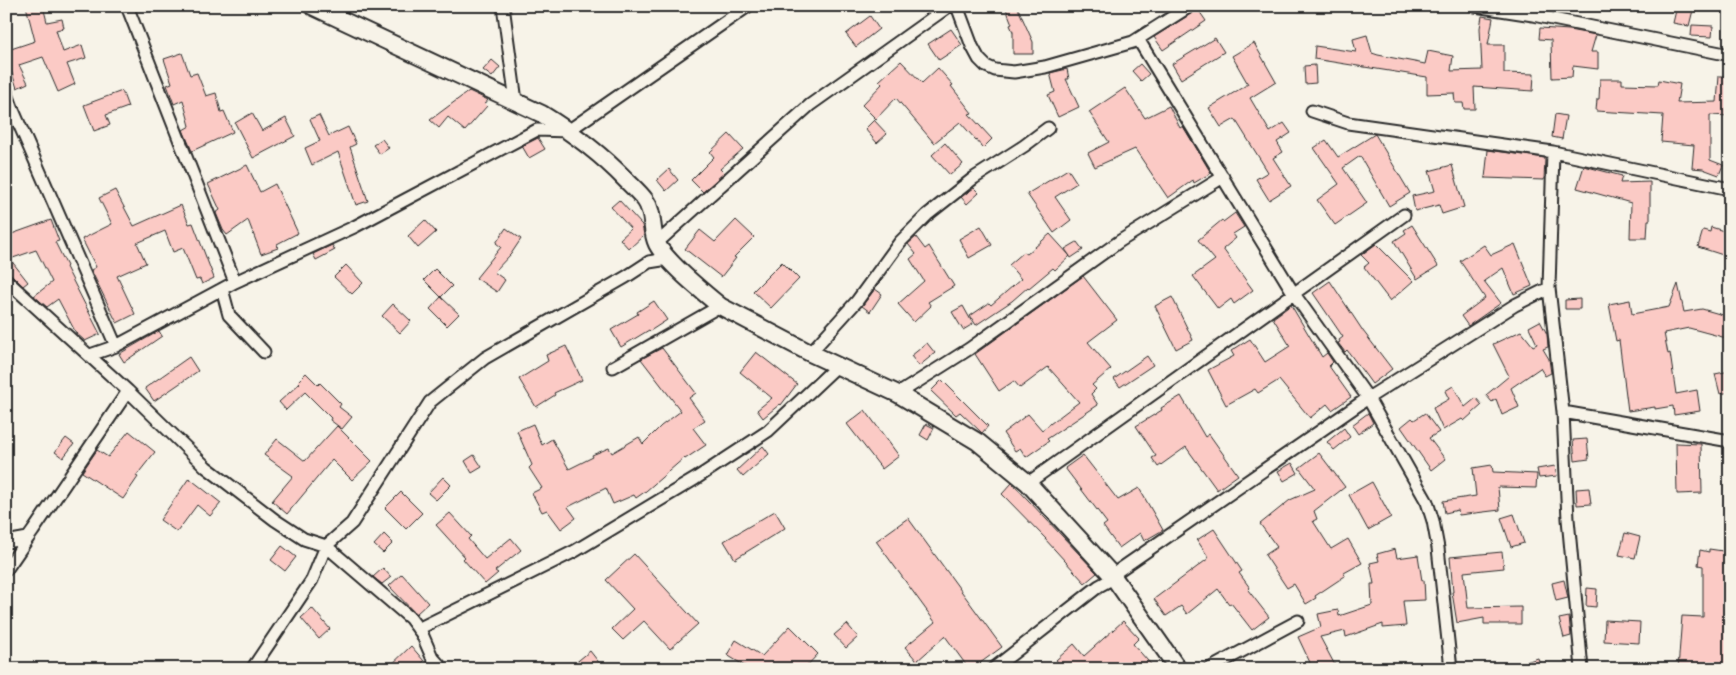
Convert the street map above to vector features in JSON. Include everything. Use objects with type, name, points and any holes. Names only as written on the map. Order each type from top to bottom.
[{"type":"street","points":[[127,6],[235,282]]},
{"type":"street","points":[[312,6],[516,101],[542,114],[568,131],[607,161],[646,200],[652,213],[657,243],[668,259],[720,306],[810,353],[898,394],[978,442],[1028,483],[1112,575],[1178,669]]},
{"type":"street","points":[[503,6],[516,101]]},
{"type":"street","points":[[90,355],[116,346],[235,282],[354,227],[537,130],[568,131],[748,6]]},
{"type":"street","points":[[657,243],[810,105],[949,6]]},
{"type":"street","points":[[957,6],[979,59],[986,66],[995,70],[1014,72],[1045,67],[1133,42],[1190,6]]},
{"type":"street","points":[[1475,6],[1533,15],[1730,55]]},
{"type":"street","points":[[1138,39],[1294,294],[1368,398],[1427,502],[1433,521],[1451,669]]},
{"type":"street","points":[[6,91],[116,346]]},
{"type":"street","points":[[1312,111],[1348,123],[1553,152],[1730,189]]},
{"type":"street","points":[[810,353],[857,301],[900,242],[928,214],[974,178],[1048,128]]},
{"type":"street","points":[[1553,152],[1549,288],[1563,412],[1568,519],[1582,669]]},
{"type":"street","points":[[898,394],[969,349],[1120,240],[1223,177]]},
{"type":"street","points":[[1028,483],[1404,215]]},
{"type":"street","points":[[252,669],[312,580],[326,546],[352,522],[430,402],[485,358],[626,278],[649,262],[668,259]]},
{"type":"street","points":[[6,280],[90,355],[214,473],[282,525],[304,539],[326,546],[410,618],[418,629],[432,657],[443,669]]},
{"type":"street","points":[[993,669],[1099,586],[1110,580],[1112,575],[1368,398],[1515,305],[1549,288]]},
{"type":"street","points":[[222,289],[229,315],[264,352]]},
{"type":"street","points":[[613,367],[720,306]]},
{"type":"street","points":[[418,629],[575,551],[695,479],[768,430],[837,366]]},
{"type":"street","points":[[6,570],[128,391]]},
{"type":"street","points":[[1563,412],[1730,441]]},
{"type":"street","points":[[6,542],[28,538]]},
{"type":"street","points":[[1209,669],[1298,621]]},
{"type":"building","points":[[26,6],[43,6],[47,22],[62,19],[64,28],[56,30],[63,52],[82,45],[86,58],[67,64],[75,84],[58,92],[43,57],[19,65],[28,83],[17,88],[6,56],[6,49],[35,41]]},
{"type":"building","points":[[1005,6],[1017,6],[1033,42],[1033,54],[1013,54],[1013,32],[1010,25],[1012,24]]},
{"type":"building","points":[[1677,6],[1694,6],[1689,26],[1673,23]]},
{"type":"building","points":[[1197,8],[1206,21],[1163,50],[1154,37],[1194,12]]},
{"type":"building","points":[[870,16],[879,29],[856,47],[846,34]]},
{"type":"building","points":[[1482,16],[1493,18],[1488,45],[1504,45],[1504,73],[1534,74],[1533,91],[1474,87],[1475,109],[1464,109],[1463,103],[1455,103],[1454,93],[1427,94],[1427,77],[1314,59],[1315,46],[1356,52],[1353,39],[1367,35],[1372,53],[1378,55],[1425,64],[1428,51],[1453,56],[1451,71],[1482,70],[1480,28]]},
{"type":"building","points":[[1692,25],[1713,26],[1712,37],[1691,36]]},
{"type":"building","points":[[1540,28],[1569,30],[1596,35],[1591,52],[1598,52],[1598,69],[1573,66],[1572,77],[1552,78],[1551,40],[1539,39]]},
{"type":"building","points":[[951,29],[962,45],[939,60],[928,44]]},
{"type":"building","points":[[1215,38],[1224,52],[1181,79],[1172,64]]},
{"type":"building","points":[[1254,43],[1276,82],[1250,98],[1270,132],[1284,123],[1291,133],[1277,142],[1283,152],[1273,158],[1291,186],[1269,200],[1256,179],[1268,172],[1235,119],[1221,127],[1209,108],[1248,84],[1232,56]]},
{"type":"building","points":[[182,53],[190,75],[197,73],[206,96],[216,93],[221,112],[224,111],[233,132],[192,151],[183,130],[190,126],[183,100],[174,104],[167,85],[172,83],[164,59]]},
{"type":"building","points":[[492,60],[500,67],[492,77],[483,70]]},
{"type":"building","points":[[901,61],[922,83],[938,68],[953,85],[951,86],[972,113],[969,114],[992,139],[983,148],[960,122],[934,143],[896,98],[876,119],[862,105],[882,84],[879,81]]},
{"type":"building","points":[[1140,64],[1149,74],[1141,81],[1132,71]]},
{"type":"building","points":[[1315,65],[1316,83],[1305,84],[1304,66]]},
{"type":"building","points":[[1067,69],[1069,79],[1066,79],[1079,107],[1058,117],[1048,95],[1055,92],[1050,73]]},
{"type":"building","points":[[1719,76],[1730,76],[1730,116],[1710,115],[1710,160],[1723,165],[1719,175],[1703,169],[1692,168],[1694,145],[1661,142],[1663,115],[1596,111],[1600,79],[1622,79],[1622,84],[1658,85],[1659,80],[1680,84],[1677,103],[1717,102]]},
{"type":"building","points":[[1125,88],[1145,118],[1169,106],[1180,128],[1183,126],[1211,173],[1194,183],[1193,180],[1168,198],[1135,149],[1095,167],[1088,153],[1109,142],[1089,112]]},
{"type":"building","points":[[122,91],[128,107],[106,115],[110,125],[94,131],[84,105]]},
{"type":"building","points":[[469,91],[488,100],[485,104],[487,106],[465,131],[448,117],[439,128],[430,120]]},
{"type":"building","points":[[252,113],[262,131],[286,118],[295,136],[253,158],[235,123]]},
{"type":"building","points":[[1555,114],[1566,116],[1562,139],[1552,137]]},
{"type":"building","points":[[319,115],[329,136],[348,127],[356,144],[350,147],[368,201],[356,205],[338,152],[312,165],[305,148],[320,141],[310,119]]},
{"type":"building","points":[[874,120],[887,134],[877,143],[865,129]]},
{"type":"building","points":[[729,134],[743,149],[720,169],[724,173],[703,192],[691,180],[714,157],[710,152]]},
{"type":"building","points":[[1375,134],[1410,193],[1389,206],[1360,156],[1343,168],[1367,203],[1335,225],[1317,200],[1339,184],[1314,148],[1326,140],[1338,157]]},
{"type":"building","points":[[538,138],[545,149],[529,158],[522,146]]},
{"type":"building","points":[[382,139],[389,148],[380,154],[373,145]]},
{"type":"building","points":[[945,143],[963,164],[950,175],[932,155]]},
{"type":"building","points":[[1488,150],[1545,158],[1544,180],[1485,178]]},
{"type":"building","points":[[247,165],[260,192],[275,184],[298,233],[277,244],[278,248],[261,254],[248,220],[227,235],[223,230],[216,213],[220,210],[208,184]]},
{"type":"building","points":[[1452,165],[1464,207],[1442,214],[1439,205],[1415,211],[1412,196],[1435,191],[1429,171]]},
{"type":"building","points":[[1584,166],[1622,176],[1620,183],[1650,182],[1650,220],[1648,220],[1647,238],[1630,238],[1631,203],[1577,188]]},
{"type":"building","points":[[669,169],[678,180],[666,191],[657,180]]},
{"type":"building","points":[[1068,169],[1077,183],[1055,197],[1071,220],[1054,233],[1027,194]]},
{"type":"building","points":[[974,188],[979,193],[967,204],[961,197]]},
{"type":"building","points":[[115,190],[134,226],[181,205],[189,224],[193,223],[214,278],[202,284],[200,279],[196,280],[183,248],[173,252],[165,231],[137,243],[146,263],[117,276],[135,314],[117,323],[91,270],[96,267],[82,239],[112,224],[99,198]]},
{"type":"building","points":[[619,200],[642,225],[644,235],[629,249],[620,239],[631,229],[611,207]]},
{"type":"building","points":[[1235,213],[1244,227],[1233,234],[1236,238],[1223,249],[1253,290],[1234,304],[1231,299],[1218,309],[1193,276],[1215,260],[1198,240],[1222,220],[1223,222]]},
{"type":"building","points":[[51,220],[59,241],[55,242],[100,334],[85,341],[76,333],[58,299],[47,307],[34,296],[52,282],[36,250],[10,259],[28,282],[23,286],[11,274],[6,273],[6,236]]},
{"type":"building","points":[[425,220],[436,232],[418,248],[408,236]]},
{"type":"building","points":[[736,220],[754,237],[734,257],[736,258],[721,277],[685,249],[700,230],[715,242]]},
{"type":"building","points":[[1412,225],[1438,266],[1417,279],[1394,241],[1406,233],[1404,230]]},
{"type":"building","points":[[981,226],[992,245],[969,258],[959,239]]},
{"type":"building","points":[[1711,227],[1730,233],[1723,255],[1698,247],[1703,230],[1710,232]]},
{"type":"building","points":[[506,228],[521,239],[511,254],[494,272],[505,280],[497,292],[476,278],[501,247],[496,243]]},
{"type":"building","points":[[1050,234],[1070,256],[1055,270],[1053,268],[1012,301],[976,325],[970,316],[989,303],[991,305],[1021,279],[1009,265],[1024,252],[1027,254]]},
{"type":"building","points":[[916,237],[925,249],[929,246],[954,286],[928,302],[931,306],[914,322],[898,304],[924,281],[910,259],[916,254],[908,244]]},
{"type":"building","points":[[1077,242],[1083,250],[1071,258],[1065,249]]},
{"type":"building","points":[[1376,244],[1413,281],[1390,301],[1364,267],[1369,263],[1361,255]]},
{"type":"building","points":[[1515,244],[1532,286],[1514,294],[1503,268],[1484,281],[1501,303],[1468,326],[1461,316],[1485,298],[1460,261],[1484,245],[1491,255]]},
{"type":"building","points":[[332,245],[335,250],[316,260],[313,254]]},
{"type":"building","points":[[782,262],[799,279],[771,308],[753,291]]},
{"type":"building","points":[[346,265],[363,283],[352,294],[334,277]]},
{"type":"building","points":[[435,269],[452,286],[441,297],[424,280]]},
{"type":"building","points":[[1083,276],[1117,320],[1088,342],[1111,369],[1092,385],[1096,389],[1091,394],[1098,405],[1047,439],[1049,441],[1026,457],[1020,448],[1015,451],[1003,433],[1028,414],[1042,430],[1079,402],[1048,367],[1020,388],[1014,381],[999,391],[975,354]]},
{"type":"building","points":[[1330,281],[1363,331],[1392,369],[1372,384],[1347,350],[1345,352],[1338,343],[1343,337],[1313,293]]},
{"type":"building","points":[[1678,284],[1684,312],[1702,309],[1730,317],[1730,339],[1689,328],[1664,333],[1668,354],[1670,353],[1676,394],[1697,390],[1700,411],[1674,415],[1673,406],[1628,411],[1619,340],[1616,341],[1609,304],[1630,300],[1632,314],[1669,307]]},
{"type":"building","points":[[875,289],[882,294],[870,312],[862,306]]},
{"type":"building","points":[[441,297],[459,314],[447,326],[430,309]]},
{"type":"building","points":[[1172,297],[1193,340],[1176,349],[1155,306]]},
{"type":"building","points":[[1580,299],[1580,309],[1565,309],[1565,300]]},
{"type":"building","points":[[654,301],[667,320],[621,347],[611,330],[638,314],[637,312]]},
{"type":"building","points":[[393,304],[411,321],[400,333],[382,316]]},
{"type":"building","points":[[1291,305],[1322,357],[1327,353],[1333,362],[1329,366],[1351,397],[1332,410],[1327,404],[1310,418],[1279,380],[1258,393],[1255,389],[1226,405],[1208,370],[1234,356],[1231,351],[1250,339],[1265,362],[1290,346],[1273,318]]},
{"type":"building","points":[[963,306],[973,324],[963,330],[952,312]]},
{"type":"building","points":[[1540,321],[1547,334],[1548,347],[1543,349],[1549,359],[1551,373],[1545,376],[1540,368],[1511,388],[1519,407],[1502,415],[1496,399],[1492,402],[1486,395],[1509,376],[1493,344],[1521,331],[1533,346],[1537,344],[1529,327]]},
{"type":"building","points":[[159,331],[162,336],[124,362],[119,354]]},
{"type":"building","points":[[927,343],[935,353],[919,366],[911,356]]},
{"type":"building","points":[[566,346],[582,380],[554,393],[555,395],[536,407],[519,379],[548,361],[546,355]]},
{"type":"building","points":[[662,348],[696,393],[689,398],[705,420],[693,428],[706,445],[684,458],[636,498],[634,495],[613,504],[606,488],[568,507],[576,518],[561,529],[547,510],[542,512],[532,493],[542,488],[529,468],[532,465],[517,431],[533,424],[542,445],[552,439],[569,469],[593,457],[592,455],[609,448],[612,453],[639,437],[643,444],[661,426],[681,411],[641,359]]},
{"type":"building","points":[[756,352],[797,384],[781,405],[763,418],[757,410],[772,398],[740,372]]},
{"type":"building","points":[[1147,356],[1153,365],[1120,387],[1114,379]]},
{"type":"building","points":[[189,357],[198,371],[154,401],[145,388]]},
{"type":"building","points":[[1730,371],[1730,392],[1720,394],[1715,374]]},
{"type":"building","points":[[306,373],[318,385],[320,383],[341,404],[339,407],[352,417],[342,429],[330,420],[331,418],[305,392],[286,410],[279,402],[300,383],[298,381]]},
{"type":"building","points":[[942,380],[988,426],[982,433],[960,412],[956,415],[931,391]]},
{"type":"building","points":[[1453,386],[1465,407],[1476,398],[1482,405],[1464,421],[1462,419],[1443,430],[1433,408],[1449,399],[1445,391]]},
{"type":"building","points":[[1181,396],[1205,437],[1209,434],[1238,475],[1217,490],[1186,447],[1158,467],[1152,458],[1156,456],[1136,426]]},
{"type":"building","points":[[865,410],[899,456],[882,469],[847,424]]},
{"type":"building","points":[[1368,413],[1373,423],[1358,434],[1352,425]]},
{"type":"building","points":[[1425,413],[1439,432],[1429,438],[1445,459],[1431,470],[1401,427],[1412,418],[1414,420]]},
{"type":"building","points":[[926,424],[934,428],[928,440],[920,435]]},
{"type":"building","points":[[337,426],[372,461],[352,480],[332,460],[287,514],[272,501],[293,476],[264,455],[277,439],[305,461]]},
{"type":"building","points":[[1344,428],[1350,437],[1334,450],[1327,442]]},
{"type":"building","points":[[129,431],[155,452],[136,476],[138,477],[123,499],[82,472],[97,450],[108,457]]},
{"type":"building","points":[[66,438],[74,444],[63,458],[55,452]]},
{"type":"building","points":[[1587,439],[1589,459],[1575,461],[1573,440]]},
{"type":"building","points":[[1676,443],[1701,444],[1702,493],[1677,494]]},
{"type":"building","points":[[763,446],[769,454],[743,477],[737,470]]},
{"type":"building","points":[[1319,453],[1345,487],[1314,511],[1317,519],[1313,521],[1331,549],[1348,539],[1362,563],[1344,573],[1345,576],[1306,604],[1294,584],[1287,588],[1265,555],[1277,547],[1260,524],[1290,500],[1315,489],[1299,468]]},
{"type":"building","points":[[474,455],[482,467],[472,473],[465,461]]},
{"type":"building","points":[[1083,455],[1118,500],[1139,488],[1163,530],[1144,541],[1140,533],[1119,548],[1103,526],[1107,523],[1065,468]]},
{"type":"building","points":[[1292,463],[1298,473],[1284,481],[1278,471]]},
{"type":"building","points":[[1492,465],[1493,472],[1537,474],[1536,488],[1498,487],[1500,510],[1459,515],[1458,510],[1445,513],[1443,501],[1476,496],[1473,468]]},
{"type":"building","points":[[1555,466],[1557,476],[1539,478],[1537,469]]},
{"type":"building","points":[[443,477],[451,485],[436,500],[428,493]]},
{"type":"building","points":[[189,478],[221,503],[210,516],[197,505],[177,532],[160,520]]},
{"type":"building","points":[[1372,482],[1391,517],[1368,530],[1349,495]]},
{"type":"building","points":[[1012,483],[1097,573],[1085,583],[1002,494]]},
{"type":"building","points":[[1589,488],[1591,504],[1577,505],[1576,489]]},
{"type":"building","points":[[401,492],[422,513],[406,529],[385,508]]},
{"type":"building","points":[[775,511],[785,528],[735,559],[724,541]]},
{"type":"building","points":[[450,513],[471,536],[468,539],[485,559],[511,538],[521,550],[495,571],[498,573],[485,584],[463,559],[465,557],[436,525]]},
{"type":"building","points":[[1514,514],[1524,543],[1511,547],[1501,518]]},
{"type":"building","points":[[908,518],[1002,647],[972,669],[969,669],[945,636],[917,661],[905,647],[935,622],[876,541]]},
{"type":"building","points":[[1214,529],[1242,571],[1239,573],[1250,588],[1248,590],[1269,617],[1252,630],[1218,589],[1187,614],[1181,606],[1166,616],[1154,599],[1209,558],[1197,540]]},
{"type":"building","points":[[1625,533],[1640,537],[1635,558],[1619,555]]},
{"type":"building","points":[[384,534],[393,543],[383,553],[374,545]]},
{"type":"building","points":[[282,546],[296,557],[285,571],[271,560]]},
{"type":"building","points":[[1395,549],[1397,558],[1418,555],[1422,581],[1424,580],[1425,600],[1403,601],[1406,626],[1383,628],[1383,624],[1346,637],[1345,631],[1320,637],[1337,669],[1313,669],[1298,637],[1321,627],[1318,614],[1338,610],[1339,616],[1372,605],[1371,584],[1374,584],[1370,563],[1379,561],[1377,554]]},
{"type":"building","points":[[1709,549],[1730,552],[1730,669],[1678,669],[1682,616],[1703,617],[1703,566],[1698,565],[1700,550],[1709,552]]},
{"type":"building","points":[[1502,552],[1504,568],[1464,572],[1468,608],[1521,607],[1521,624],[1484,624],[1484,618],[1457,623],[1452,592],[1450,557]]},
{"type":"building","points":[[634,554],[698,624],[670,649],[644,621],[623,640],[612,629],[633,609],[606,580]]},
{"type":"building","points":[[383,568],[391,577],[382,584],[373,577]]},
{"type":"building","points":[[402,574],[428,603],[416,614],[389,586]]},
{"type":"building","points":[[1564,580],[1568,598],[1556,601],[1552,583]]},
{"type":"building","points":[[1587,588],[1597,589],[1596,607],[1586,606]]},
{"type":"building","points":[[312,608],[330,629],[319,639],[301,618]]},
{"type":"building","points":[[1569,617],[1571,636],[1564,638],[1559,619]]},
{"type":"building","points":[[1605,620],[1640,622],[1639,643],[1604,641]]},
{"type":"building","points":[[1123,621],[1139,638],[1133,644],[1155,669],[1064,669],[1056,660],[1074,644],[1084,656]]},
{"type":"building","points":[[847,624],[858,637],[846,648],[834,635]]},
{"type":"building","points":[[790,626],[818,654],[804,669],[750,669],[727,655],[736,640],[762,656]]},
{"type":"building","points":[[411,646],[424,661],[416,669],[387,669]]},
{"type":"building","points":[[590,651],[604,669],[568,669]]},
{"type":"building","points":[[1538,658],[1541,669],[1511,669],[1511,667]]}]
